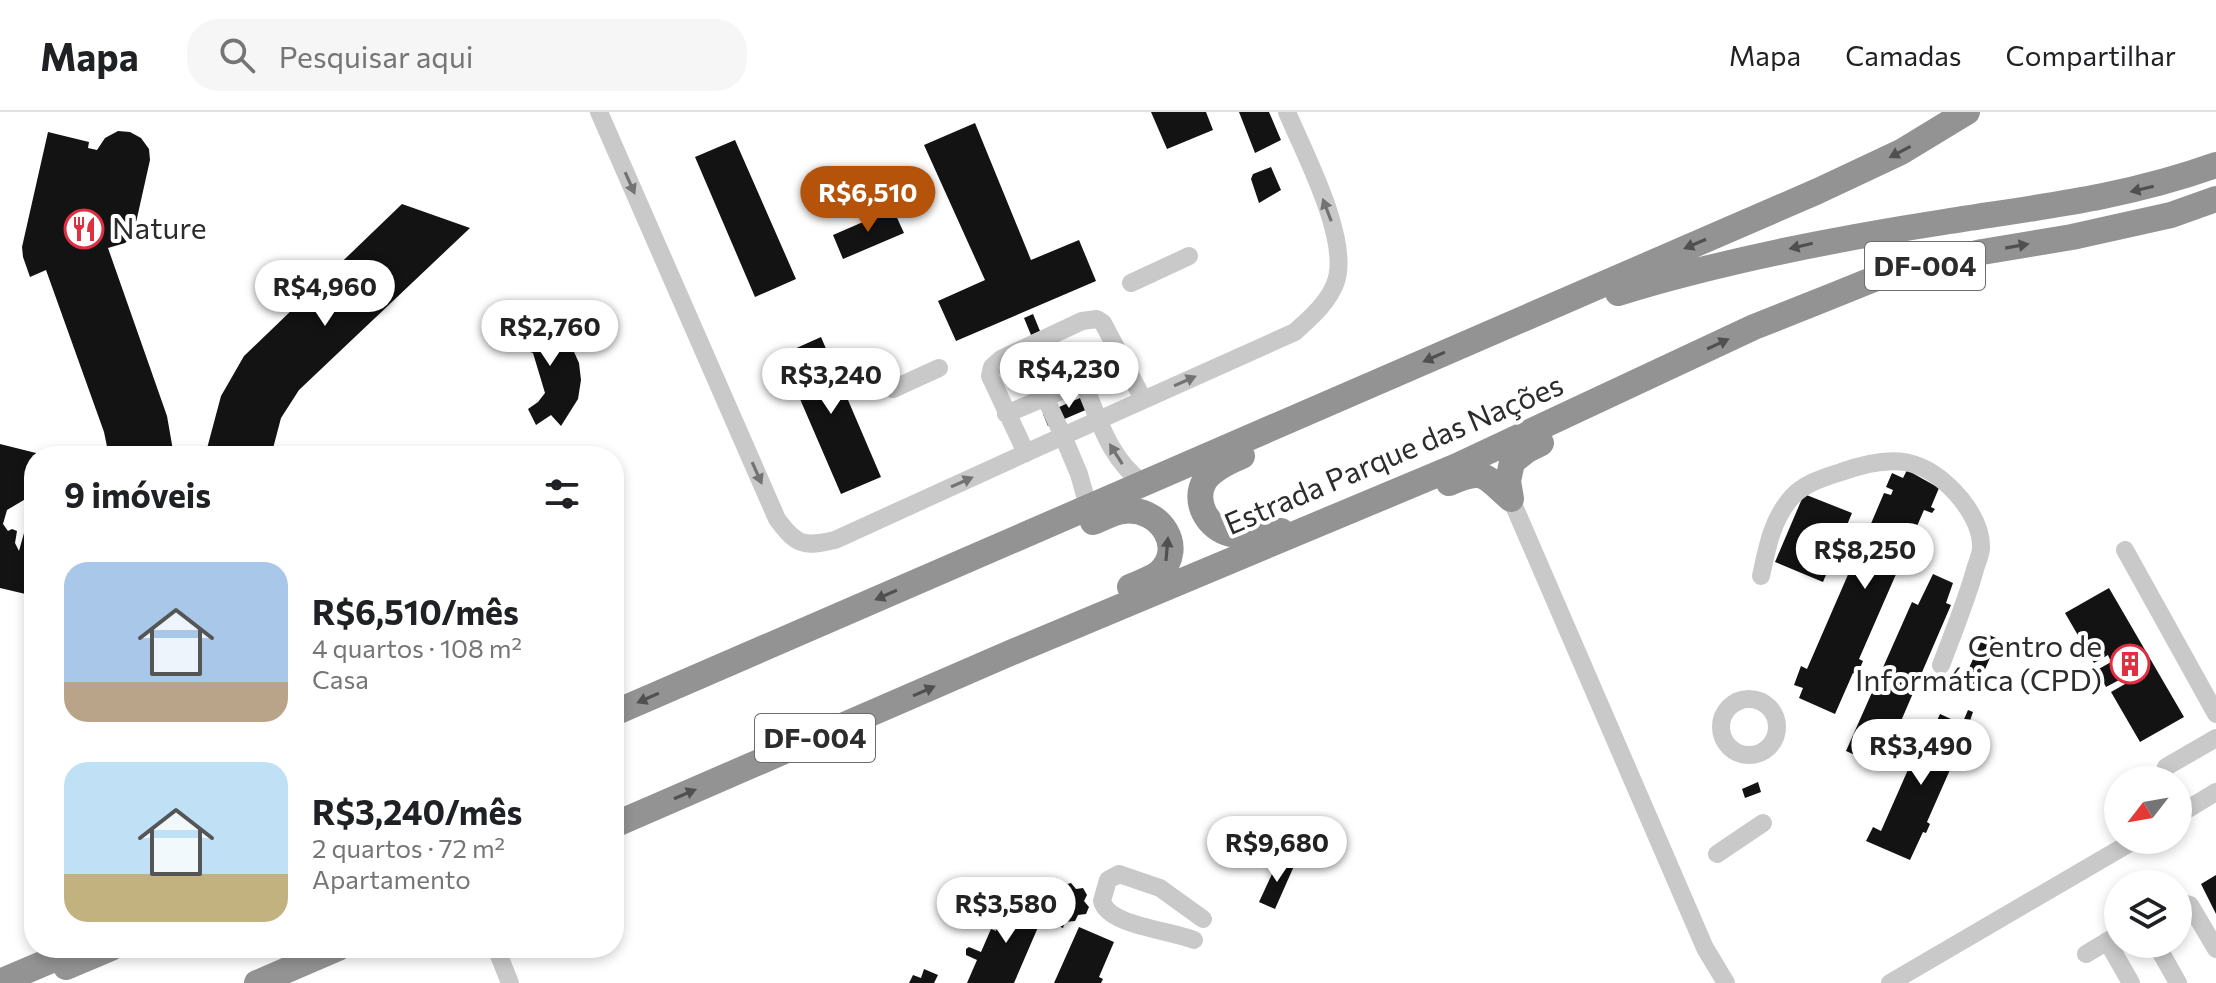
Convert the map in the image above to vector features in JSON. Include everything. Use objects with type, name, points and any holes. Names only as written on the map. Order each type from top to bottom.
[{"type":"highway","points":[[624,709],[1818,191],[1901,152],[1967,112]]},
{"type":"highway","points":[[1506,326],[1674,276],[1776,252],[1878,232],[2149,188],[2216,165]]},
{"type":"highway","name":"Estrada Parque das Nações","points":[[624,823],[1015,651],[1471,460],[1754,327],[1879,277],[1982,252],[2072,237],[2171,215],[2216,199]]},
{"type":"highway","points":[[1511,499],[1509,472],[1512,462],[1520,455],[1643,398],[1666,382],[1677,363]]},
{"type":"highway","points":[[1363,390],[1351,404],[1335,414],[1215,470],[1205,480],[1200,496],[1203,512],[1215,527],[1233,534],[1270,530],[1322,536],[1475,473],[1486,476],[1511,499]]},
{"type":"highway","points":[[958,564],[1010,555],[1121,511],[1143,512],[1159,520],[1169,537],[1168,559],[1159,573],[1069,616],[1015,651]]},
{"type":"highway","points":[[0,982],[56,958]]},
{"type":"highway","points":[[32,983],[88,958]]},
{"type":"highway","points":[[257,983],[316,958]]},
{"type":"street","points":[[599,112],[777,519],[790,537],[810,546],[835,540],[1098,418],[1295,332],[1320,309],[1336,283],[1340,253],[1331,218],[1287,112]]},
{"type":"street","points":[[1131,283],[1189,256]]},
{"type":"street","points":[[1026,453],[990,376],[992,367],[1001,359],[1082,321],[1097,319],[1103,323],[1143,399]]},
{"type":"street","points":[[1006,414],[1126,364]]},
{"type":"street","points":[[893,389],[939,368]]},
{"type":"street","points":[[1083,382],[1117,458],[1128,472],[1143,483]]},
{"type":"street","points":[[1045,397],[1079,474],[1088,506]]},
{"type":"street","points":[[1761,576],[1769,538],[1780,513],[1801,490],[1820,479],[1870,462],[1891,459],[1912,462],[1954,490],[1969,508],[1979,531],[1981,550],[1964,607],[1941,665]]},
{"type":"street","points":[[1511,499],[1705,948],[1726,983]]},
{"type":"street","points":[[2125,550],[2216,714]]},
{"type":"street","points":[[2168,766],[2216,738]]},
{"type":"street","points":[[2192,807],[2216,792]]},
{"type":"street","points":[[1717,854],[1763,823]]},
{"type":"street","points":[[1890,983],[2111,854]]},
{"type":"street","points":[[1194,940],[1178,933],[1135,924],[1108,913],[1102,901],[1108,880],[1119,874],[1160,888],[1203,919]]},
{"type":"street","points":[[2192,908],[2216,949]]},
{"type":"street","points":[[2086,954],[2104,943]]},
{"type":"street","points":[[1705,948],[1714,983]]},
{"type":"street","points":[[500,958],[510,983]]},
{"type":"street","points":[[2121,958],[2131,983]]},
{"type":"street","points":[[2164,958],[2178,983]]},
{"type":"building","points":[[1151,112],[1206,112],[1213,130],[1167,149]]},
{"type":"building","points":[[1239,112],[1269,112],[1281,140],[1255,153]]},
{"type":"building","points":[[975,123],[1031,260],[1079,240],[1096,281],[956,341],[938,301],[985,280],[924,145]]},
{"type":"building","points":[[118,131],[130,132],[141,138],[149,149],[150,160],[133,236],[125,243],[108,248],[167,416],[172,446],[107,446],[46,270],[30,277],[23,257],[22,247],[48,132],[89,142],[88,148],[97,150],[105,138]]},
{"type":"building","points":[[735,140],[796,279],[755,297],[695,157]]},
{"type":"building","points":[[1271,167],[1281,190],[1259,203],[1251,179],[1253,174]]},
{"type":"building","points":[[402,204],[470,228],[299,390],[281,418],[274,446],[208,446],[221,396],[244,356]]},
{"type":"building","points":[[893,209],[904,233],[843,259],[833,235]]},
{"type":"building","points":[[1033,314],[1040,331],[1031,335],[1024,318]]},
{"type":"building","points":[[527,316],[542,320],[558,330],[570,343],[579,363],[581,380],[578,399],[561,426],[551,415],[536,425],[528,409],[545,393],[533,353],[510,349],[506,331],[525,330]]},
{"type":"building","points":[[821,337],[881,477],[841,494],[781,355]]},
{"type":"building","points":[[1089,394],[1095,406],[1048,426],[1043,414]]},
{"type":"building","points":[[0,444],[24,450],[24,500],[7,510],[3,524],[8,531],[17,531],[15,543],[19,551],[24,533],[24,594],[0,588]]},
{"type":"building","points":[[1907,470],[1939,488],[1931,507],[1935,509],[1932,513],[1924,510],[1859,659],[1863,661],[1857,675],[1853,673],[1835,714],[1799,698],[1803,688],[1794,685],[1801,666],[1807,669],[1860,547],[1857,545],[1863,532],[1867,533],[1884,493],[1891,495],[1893,490],[1886,487],[1892,473],[1903,478]]},
{"type":"building","points":[[1804,494],[1852,513],[1847,525],[1852,527],[1847,538],[1842,536],[1823,582],[1775,562]]},
{"type":"building","points":[[1933,574],[1953,583],[1946,603],[1951,605],[1901,721],[1906,723],[1886,769],[1846,751],[1912,602],[1918,605]]},
{"type":"building","name":"Centro de Informática (CPD)","points":[[2109,588],[2184,717],[2140,742],[2111,692],[2125,684],[2121,679],[2106,687],[2097,670],[2111,662],[2108,655],[2094,663],[2065,613]]},
{"type":"building","points":[[1985,633],[1998,639],[1977,688],[1963,681]]},
{"type":"building","points":[[1968,710],[1973,712],[1964,738],[1927,822],[1930,824],[1910,860],[1866,841],[1873,827],[1881,831],[1929,722],[1935,725],[1940,714],[1962,724]]},
{"type":"building","points":[[1758,782],[1761,792],[1745,798],[1742,789]]},
{"type":"building","points":[[1279,859],[1294,866],[1275,909],[1259,902]]},
{"type":"building","points":[[2216,875],[2216,914],[2201,884]]},
{"type":"building","points":[[1071,883],[1076,889],[1083,888],[1087,895],[1084,901],[1089,907],[1086,914],[1078,915],[1075,921],[1065,922],[1063,928],[1056,925],[1059,919],[1052,911],[1055,904],[1051,899],[1054,892]]},
{"type":"building","points":[[1012,897],[1045,911],[1014,983],[967,983],[977,960],[966,955],[966,949],[969,947],[981,952],[991,929],[996,931]]},
{"type":"building","points":[[1079,927],[1114,942],[1099,977],[1103,979],[1101,983],[1054,983]]},
{"type":"building","points":[[924,969],[938,975],[934,983],[909,983],[913,975],[921,978]]},
{"type":"place","name":"Nature","points":[[84,229]]},
{"type":"place","name":"Centro de Informática (CPD)","points":[[2130,664]]}]
